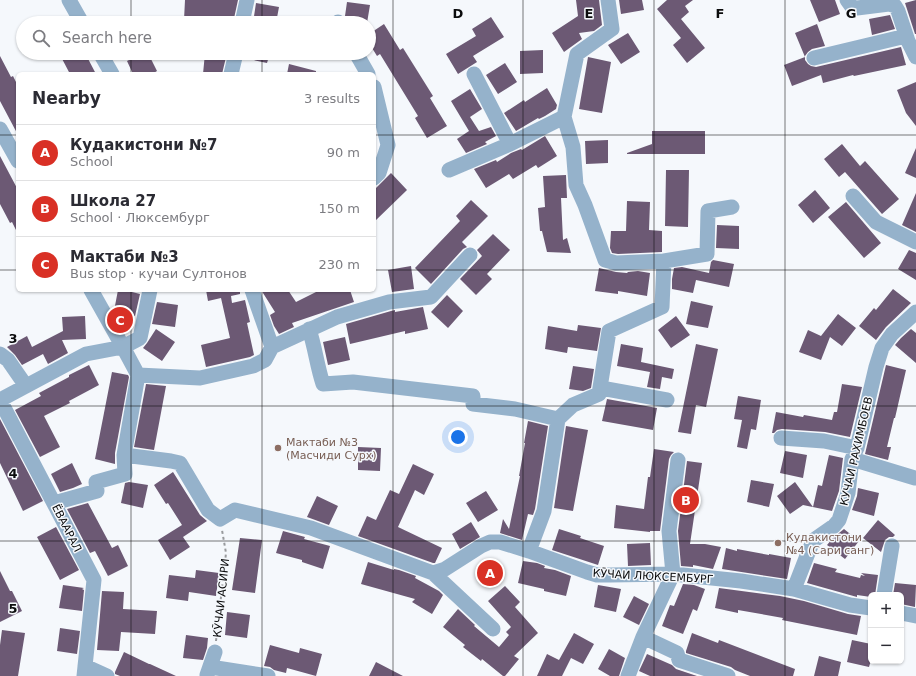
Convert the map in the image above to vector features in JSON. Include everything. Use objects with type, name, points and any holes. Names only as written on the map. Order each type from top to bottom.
[{"type":"street","points":[[69,0],[78,16]]},
{"type":"street","points":[[243,16],[246,0]]},
{"type":"street","points":[[608,0],[612,29],[577,54],[564,117],[573,147],[576,184],[605,260],[616,263],[664,261],[706,254],[708,212],[732,207]]},
{"type":"street","points":[[852,4],[889,4],[895,6],[906,36],[916,57]]},
{"type":"street","points":[[814,58],[906,36]]},
{"type":"street","points":[[104,60],[111,72]]},
{"type":"street","points":[[231,72],[234,60]]},
{"type":"street","points":[[360,60],[367,72]]},
{"type":"street","points":[[474,74],[510,144]]},
{"type":"street","points":[[376,95],[388,145],[376,176]]},
{"type":"street","points":[[449,170],[510,144],[564,117]]},
{"type":"street","points":[[0,129],[16,157]]},
{"type":"street","points":[[853,196],[876,222],[916,242]]},
{"type":"street","points":[[138,375],[200,378],[253,366],[265,360],[272,346],[337,317],[389,302],[431,297],[470,255]]},
{"type":"street","points":[[529,550],[544,511],[558,419],[573,405],[600,394],[609,331],[662,307],[664,261]]},
{"type":"street","points":[[54,503],[98,491],[96,482],[125,474],[124,456],[138,375],[124,347],[92,292]]},
{"type":"street","points":[[0,400],[86,354],[124,347],[140,338],[150,292]]},
{"type":"street","points":[[253,292],[272,346]]},
{"type":"street","name":"КУЧАИ РАХИМБОЕВ","points":[[794,589],[814,540],[834,526],[839,520],[848,493],[855,454],[876,366],[882,348],[892,334],[914,316]]},
{"type":"street","points":[[309,329],[323,384],[353,382],[473,396],[473,404],[515,408],[558,419]]},
{"type":"street","points":[[0,354],[8,360],[26,386]]},
{"type":"street","points":[[600,388],[667,400]]},
{"type":"street","name":"ЁВААРАЛ","points":[[0,400],[94,580],[84,671],[107,676]]},
{"type":"street","points":[[781,438],[824,441],[915,478]]},
{"type":"street","points":[[124,456],[175,462],[208,510],[220,519],[234,510],[310,528],[433,573],[493,629]]},
{"type":"street","points":[[628,676],[643,637],[673,574],[669,531],[678,460]]},
{"type":"street","name":"КӮЧАИ ЛЮКСЕМБУРГ","points":[[433,573],[445,569],[481,546],[490,542],[500,542],[529,550],[586,572],[610,575],[673,574],[741,581],[794,589],[850,605],[868,608]]},
{"type":"street","points":[[884,592],[892,546]]},
{"type":"street","points":[[904,614],[916,616]]},
{"type":"street","points":[[643,637],[677,653],[679,660],[728,676]]},
{"type":"street","name":"КӮЧАИ АСИРИ","points":[[209,672],[215,652]]},
{"type":"street","points":[[209,672],[268,676]]},
{"type":"path","name":"КӮЧАИ АСИРИ","points":[[215,652],[226,553],[220,519]]},
{"type":"building","points":[[185,0],[238,0],[235,16],[184,16]]},
{"type":"building","points":[[576,0],[599,0],[602,25],[594,31],[579,33],[582,39],[564,52],[552,33],[578,16]]},
{"type":"building","points":[[619,0],[642,0],[644,10],[621,14]]},
{"type":"building","points":[[667,0],[693,0],[685,6],[689,12],[681,19],[705,48],[687,63],[673,45],[681,38],[657,9]]},
{"type":"building","points":[[810,0],[835,0],[840,14],[819,22]]},
{"type":"building","points":[[916,0],[916,34],[915,34],[905,3]]},
{"type":"building","points":[[347,2],[370,5],[368,16],[345,16]]},
{"type":"building","points":[[256,3],[279,7],[277,16],[254,16]]},
{"type":"building","points":[[890,15],[895,29],[872,35],[869,19]]},
{"type":"building","points":[[491,17],[504,37],[473,56],[477,62],[458,74],[446,54],[476,36],[472,29]]},
{"type":"building","points":[[384,24],[400,50],[403,48],[433,96],[430,98],[447,126],[427,138],[415,118],[418,116],[380,54],[377,56],[376,54],[376,29]]},
{"type":"building","points":[[817,24],[825,46],[812,49],[805,57],[795,33]]},
{"type":"building","points":[[628,33],[640,52],[621,64],[608,45]]},
{"type":"building","points":[[901,47],[906,65],[853,75],[823,83],[821,75],[792,86],[784,65],[805,57],[808,64],[816,67]]},
{"type":"building","points":[[543,50],[543,73],[520,74],[520,51]]},
{"type":"building","points":[[0,56],[11,77],[13,76],[16,82],[16,131],[0,101]]},
{"type":"building","points":[[588,57],[611,62],[602,113],[579,109]]},
{"type":"building","points":[[63,60],[89,60],[95,72],[69,72]]},
{"type":"building","points":[[152,60],[157,71],[132,72],[127,61]]},
{"type":"building","points":[[204,60],[225,60],[222,72],[203,72]]},
{"type":"building","points":[[253,60],[268,60],[267,63]]},
{"type":"building","points":[[505,63],[517,82],[498,94],[486,75]]},
{"type":"building","points":[[289,64],[316,71],[316,72],[287,72]]},
{"type":"building","points":[[916,82],[916,126],[906,113],[897,90]]},
{"type":"building","points":[[547,88],[557,105],[556,109],[516,131],[504,113]]},
{"type":"building","points":[[470,89],[482,109],[470,117],[479,131],[491,127],[496,136],[485,142],[487,144],[466,153],[457,139],[469,131],[451,101]]},
{"type":"building","points":[[652,131],[705,131],[705,154],[627,154],[652,144]]},
{"type":"building","points":[[545,136],[557,156],[538,168],[536,165],[513,179],[509,174],[486,188],[474,169],[496,160],[497,162],[511,153],[521,149],[522,150]]},
{"type":"building","points":[[608,140],[608,163],[586,164],[585,141]]},
{"type":"building","points":[[842,144],[860,166],[865,161],[899,199],[882,214],[845,172],[839,177],[824,159]]},
{"type":"building","points":[[916,148],[916,178],[905,173]]},
{"type":"building","points":[[0,156],[16,186],[16,230],[12,222],[10,223],[0,204]]},
{"type":"building","points":[[666,170],[689,170],[688,227],[665,226]]},
{"type":"building","points":[[391,173],[407,190],[376,220],[376,188]]},
{"type":"building","points":[[566,175],[567,198],[561,198],[563,240],[567,238],[571,253],[547,252],[542,231],[540,231],[538,208],[545,207],[543,176]]},
{"type":"building","points":[[815,190],[830,208],[813,223],[798,205]]},
{"type":"building","points":[[916,193],[916,232],[902,225]]},
{"type":"building","points":[[471,200],[488,216],[462,242],[467,247],[463,249],[431,284],[415,268],[460,221],[456,216]]},
{"type":"building","points":[[627,201],[650,202],[649,230],[662,231],[662,252],[612,253],[610,248],[611,231],[626,231]]},
{"type":"building","points":[[846,202],[881,243],[864,258],[828,217]]},
{"type":"building","points":[[717,225],[739,226],[739,249],[716,248]]},
{"type":"building","points":[[493,234],[510,250],[487,274],[492,279],[476,295],[460,279],[482,256],[477,250]]},
{"type":"building","points":[[909,250],[916,253],[916,280],[898,269]]},
{"type":"building","points":[[713,260],[734,264],[729,287],[696,280],[693,293],[672,289],[674,268],[682,267],[709,273],[711,262]]},
{"type":"building","points":[[411,266],[414,289],[392,292],[388,270]]},
{"type":"building","points":[[599,268],[616,272],[627,273],[638,271],[650,273],[647,296],[618,291],[618,294],[595,291]]},
{"type":"building","points":[[893,289],[911,303],[886,327],[876,340],[859,326],[874,308],[876,310]]},
{"type":"building","points":[[118,292],[132,292],[140,294],[135,316],[114,311]]},
{"type":"building","points":[[206,292],[240,292],[240,294],[231,296],[232,303],[245,300],[250,322],[247,323],[254,355],[206,367],[201,345],[230,338],[221,298],[208,301]]},
{"type":"building","points":[[289,292],[296,302],[316,292],[351,292],[354,302],[292,323],[294,327],[279,334],[270,315],[275,312],[263,293]]},
{"type":"building","points":[[447,295],[463,311],[448,328],[431,312]]},
{"type":"building","points":[[691,301],[713,306],[708,328],[686,324]]},
{"type":"building","points":[[157,302],[178,305],[175,327],[152,324]]},
{"type":"building","points":[[423,307],[428,329],[405,334],[405,331],[350,344],[346,324],[395,310],[395,312]]},
{"type":"building","points":[[838,314],[856,328],[842,346],[830,337],[821,360],[799,352],[808,330],[821,336]]},
{"type":"building","points":[[85,316],[86,339],[62,340],[68,353],[48,364],[43,354],[22,365],[7,347],[27,336],[32,347],[63,331],[62,317]]},
{"type":"building","points":[[676,316],[690,335],[671,348],[658,330]]},
{"type":"building","points":[[578,325],[601,328],[597,351],[568,347],[567,353],[545,349],[548,326],[577,331]]},
{"type":"building","points":[[156,329],[175,342],[162,361],[143,348]]},
{"type":"building","points":[[911,329],[916,333],[916,363],[895,345]]},
{"type":"building","points":[[345,337],[350,360],[328,365],[323,342]]},
{"type":"building","points":[[621,344],[643,348],[641,362],[674,369],[672,379],[662,377],[660,389],[647,387],[650,372],[617,366]]},
{"type":"building","points":[[696,344],[718,349],[706,407],[696,405],[691,434],[678,432]]},
{"type":"building","points":[[89,365],[99,385],[69,401],[70,403],[44,416],[60,447],[40,457],[15,410],[41,396],[39,393]]},
{"type":"building","points":[[886,365],[906,370],[887,447],[891,447],[888,460],[865,454]]},
{"type":"building","points":[[573,366],[594,369],[591,388],[583,391],[569,389]]},
{"type":"building","points":[[112,372],[128,375],[129,377],[115,453],[115,464],[95,459]]},
{"type":"building","points":[[146,384],[166,386],[154,450],[134,447]]},
{"type":"building","points":[[842,384],[862,387],[850,437],[825,432],[782,429],[772,433],[776,412],[832,420],[834,412],[837,412]]},
{"type":"building","points":[[738,396],[761,400],[756,430],[751,429],[747,449],[737,447],[742,420],[734,419]]},
{"type":"building","points":[[607,399],[657,408],[653,430],[602,421]]},
{"type":"building","points":[[0,419],[43,501],[23,511],[0,463]]},
{"type":"building","points":[[528,421],[548,426],[535,509],[533,515],[528,514],[522,540],[500,533],[503,519],[509,529],[520,476]]},
{"type":"building","points":[[566,426],[588,430],[573,511],[554,508]]},
{"type":"building","points":[[358,447],[381,448],[380,471],[358,470]]},
{"type":"building","points":[[654,449],[674,452],[669,459],[660,531],[650,532],[614,528],[616,505],[644,509],[648,477],[650,477]]},
{"type":"building","points":[[785,451],[807,455],[803,478],[780,473]]},
{"type":"building","points":[[829,455],[843,458],[839,491],[832,511],[803,505],[790,514],[777,496],[795,482],[813,507],[818,485],[822,486]]},
{"type":"building","points":[[687,461],[702,463],[690,544],[705,544],[721,547],[713,569],[693,565],[693,567],[681,566],[678,531]]},
{"type":"building","points":[[72,463],[82,484],[60,492],[51,474]]},
{"type":"building","points":[[413,464],[434,474],[424,495],[415,490],[398,527],[442,548],[435,563],[358,536],[367,516],[376,520],[390,490],[399,494]]},
{"type":"building","points":[[173,472],[200,515],[207,521],[183,537],[190,547],[170,560],[158,540],[182,525],[154,485]]},
{"type":"building","points":[[751,480],[774,484],[769,507],[747,502]]},
{"type":"building","points":[[129,482],[148,485],[143,508],[121,503],[125,483]]},
{"type":"building","points":[[858,488],[879,493],[874,516],[852,510]]},
{"type":"building","points":[[486,491],[498,510],[478,522],[466,503]]},
{"type":"building","points":[[317,496],[338,506],[329,525],[307,517]]},
{"type":"building","points":[[88,503],[112,548],[118,545],[128,566],[108,576],[95,551],[90,553],[67,509]]},
{"type":"building","points":[[878,520],[895,535],[885,540],[881,552],[863,538]]},
{"type":"building","points":[[471,522],[480,537],[460,549],[452,534]]},
{"type":"building","points":[[56,527],[79,570],[60,580],[37,537]]},
{"type":"building","points":[[559,529],[581,536],[580,538],[604,546],[598,565],[552,550]]},
{"type":"building","points":[[844,529],[859,541],[845,559],[827,545]]},
{"type":"building","points":[[283,531],[305,537],[304,539],[330,546],[323,569],[302,562],[302,560],[276,553]]},
{"type":"building","points":[[240,538],[262,540],[255,593],[232,590]]},
{"type":"building","points":[[650,543],[651,565],[628,566],[627,544]]},
{"type":"building","points":[[726,548],[737,551],[737,549],[791,558],[787,579],[722,569]]},
{"type":"building","points":[[523,561],[537,563],[545,566],[544,568],[555,570],[571,576],[566,596],[518,583]]},
{"type":"building","points":[[368,562],[416,576],[415,578],[439,591],[443,595],[432,614],[412,602],[415,599],[361,584]]},
{"type":"building","points":[[814,563],[837,569],[835,572],[860,578],[861,575],[865,576],[861,573],[878,575],[875,592],[868,592],[868,597],[857,595],[857,597],[807,583]]},
{"type":"building","points":[[196,570],[219,573],[216,596],[189,592],[188,601],[166,598],[169,575],[195,578]]},
{"type":"building","points":[[0,571],[22,611],[0,622]]},
{"type":"building","points":[[895,583],[916,585],[915,607],[904,605],[904,592],[894,592]]},
{"type":"building","points":[[683,584],[694,585],[705,589],[697,611],[693,609],[683,634],[662,626],[670,605],[674,606]]},
{"type":"building","points":[[63,585],[84,588],[82,589],[84,590],[82,611],[59,608]]},
{"type":"building","points":[[598,585],[621,589],[616,612],[594,607]]},
{"type":"building","points":[[505,586],[520,602],[515,607],[538,633],[514,656],[519,659],[505,676],[503,676],[482,659],[481,661],[463,647],[465,645],[443,627],[458,609],[475,625],[474,626],[499,647],[509,635],[506,632],[511,627],[488,601]]},
{"type":"building","points":[[719,588],[780,596],[861,616],[857,635],[782,620],[783,618],[738,610],[738,613],[715,608]]},
{"type":"building","points":[[102,591],[124,592],[123,609],[157,611],[155,634],[121,632],[119,651],[97,650]]},
{"type":"building","points":[[634,596],[649,604],[639,625],[623,617]]},
{"type":"building","points":[[227,612],[250,615],[247,638],[225,635]]},
{"type":"building","points":[[60,628],[80,631],[77,654],[57,651]]},
{"type":"building","points":[[2,630],[25,633],[18,676],[0,676],[0,645]]},
{"type":"building","points":[[574,633],[594,644],[583,664],[571,658],[562,676],[537,676],[547,654],[559,660]]},
{"type":"building","points":[[692,633],[718,643],[719,640],[795,669],[793,676],[750,676],[731,667],[686,653]]},
{"type":"building","points":[[186,635],[208,638],[207,648],[203,660],[183,658]]},
{"type":"building","points":[[852,640],[868,643],[869,667],[847,662]]},
{"type":"building","points":[[270,645],[299,653],[300,648],[322,654],[316,676],[287,668],[286,673],[264,666]]},
{"type":"building","points":[[609,649],[625,658],[619,676],[610,676],[598,669]]},
{"type":"building","points":[[124,652],[176,676],[120,676],[115,674]]},
{"type":"building","points":[[647,654],[672,665],[676,669],[697,676],[650,676],[639,671]]},
{"type":"building","points":[[819,656],[841,662],[838,676],[814,676]]},
{"type":"building","points":[[376,662],[403,676],[369,676]]},
{"type":"place","name":"Мактаби №3","points":[[120,320]]},
{"type":"place","name":"Мактаби №3 (Масчиди Сурх)","points":[[278,448]]},
{"type":"place","name":"Школа 27","points":[[686,500]]},
{"type":"place","name":"Кудакистони №4 (Сари санг)","points":[[778,543]]},
{"type":"place","name":"Кудакистони №7","points":[[490,573]]}]
